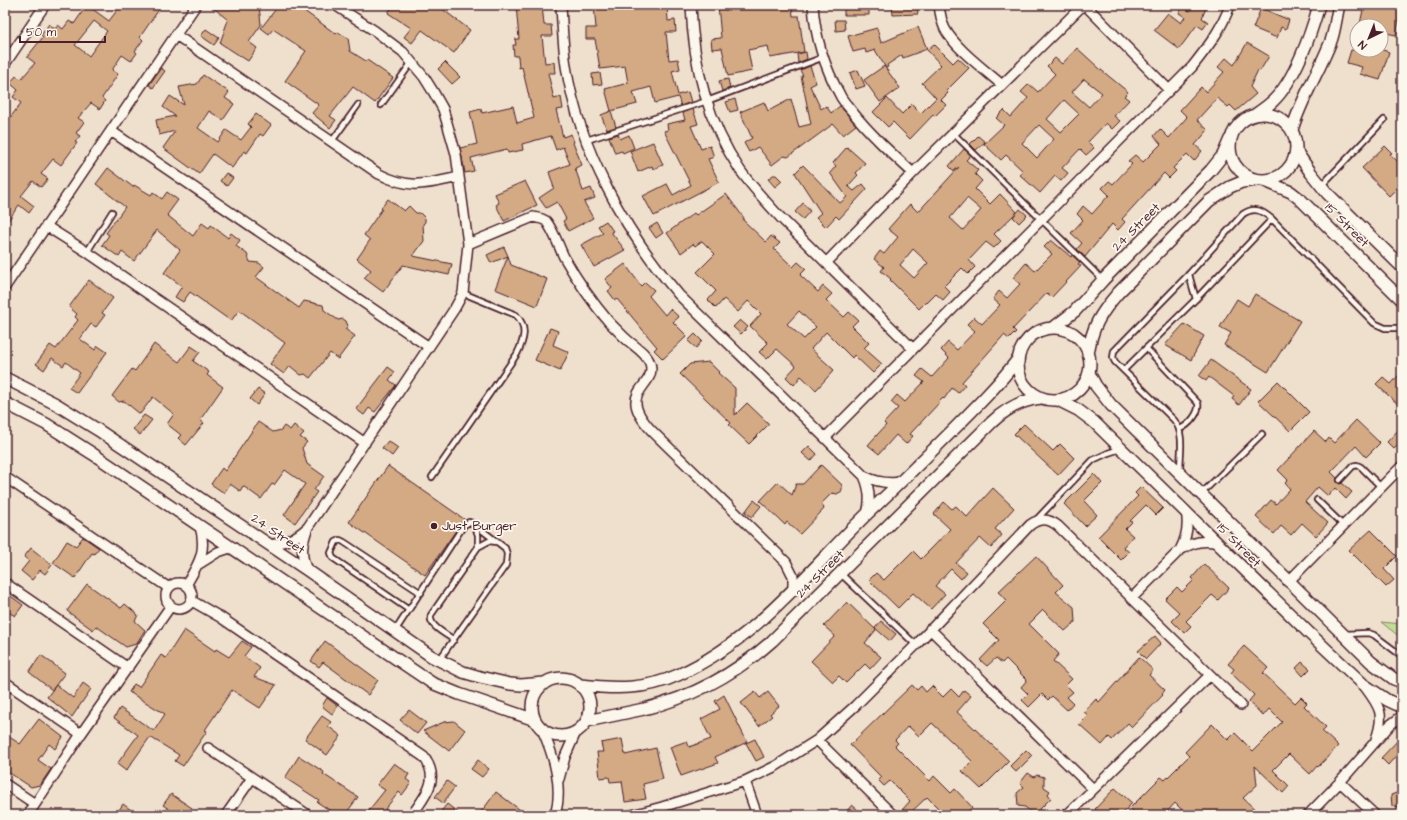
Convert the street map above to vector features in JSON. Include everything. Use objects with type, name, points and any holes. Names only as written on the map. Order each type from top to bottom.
[{"type":"street","points":[[5,64],[45,5]]},
{"type":"street","points":[[5,287],[196,5]]},
{"type":"street","points":[[269,545],[286,542],[300,535],[308,527],[449,318],[463,293],[468,244],[456,154],[443,110],[431,87],[403,52],[335,5]]},
{"type":"street","points":[[561,5],[562,34],[566,67],[573,99],[597,166],[624,220],[661,274],[679,295],[826,437],[864,476],[870,494],[867,514]]},
{"type":"street","points":[[691,5],[695,54],[707,100],[724,142],[740,169],[758,194],[780,217],[914,349]]},
{"type":"street","points":[[813,5],[818,39],[840,96],[875,138],[913,173]]},
{"type":"street","points":[[939,5],[944,28],[951,38],[1002,85]]},
{"type":"street","points":[[826,263],[913,173],[1084,5],[1169,90]]},
{"type":"street","points":[[826,437],[1192,67],[1213,40],[1227,14],[1230,5]]},
{"type":"street","points":[[1261,180],[1244,175],[1235,165],[1230,152],[1230,139],[1239,123],[1247,117],[1256,114],[1273,102],[1286,85],[1305,46],[1319,5]]},
{"type":"street","points":[[1292,130],[1296,115],[1330,42],[1335,28],[1339,5]]},
{"type":"street","points":[[176,35],[379,174],[401,182],[424,185],[459,177]]},
{"type":"street","points":[[1088,354],[1095,324],[1105,309],[1118,293],[1209,201],[1230,187],[1242,182],[1280,176],[1291,166],[1296,151],[1296,139],[1292,130],[1284,121],[1275,116],[1256,114]]},
{"type":"street","points":[[111,130],[429,347]]},
{"type":"street","name":"24 Street","points":[[1053,328],[1076,311],[1103,280],[1211,170],[1223,155],[1230,139]]},
{"type":"street","name":"15 Street","points":[[1296,151],[1321,187],[1397,258],[1402,267]]},
{"type":"street","name":"15 Street","points":[[1261,180],[1285,189],[1301,200],[1402,300]]},
{"type":"street","points":[[468,244],[529,219],[538,218],[546,221],[570,268],[595,305],[649,362],[651,368],[648,379],[639,390],[636,398],[637,408],[642,419],[786,562],[793,576],[793,590]]},
{"type":"street","points":[[46,226],[87,252],[365,443]]},
{"type":"street","points":[[1053,328],[1062,329],[1071,333],[1084,345],[1088,354],[1090,364],[1089,373],[1084,383],[1078,391],[1069,397],[1058,400],[1041,398],[1031,392],[1023,382],[1019,371],[1018,359],[1021,349],[1034,334],[1043,330],[1053,328]]},
{"type":"street","name":"24 Street","points":[[580,685],[603,688],[625,688],[650,684],[677,676],[710,658],[742,637],[793,590],[867,514],[994,389],[1018,359]]},
{"type":"street","name":"15 Street","points":[[1089,373],[1096,386],[1111,405],[1288,582],[1371,662],[1388,675],[1402,682]]},
{"type":"street","name":"24 Street","points":[[5,378],[56,404],[88,424],[439,660],[463,672],[497,681],[521,685],[544,683]]},
{"type":"street","name":"24 Street","points":[[587,721],[645,709],[668,702],[697,691],[729,674],[749,661],[772,641],[1000,415],[1009,408],[1024,401],[1041,398]]},
{"type":"street","name":"15 Street","points":[[1058,400],[1086,416],[1122,449],[1363,684],[1387,700],[1402,707]]},
{"type":"street","points":[[5,403],[63,434],[233,547],[432,683],[538,724],[548,733],[558,736],[567,736],[576,732],[583,727],[587,721],[591,706],[586,691],[580,685],[572,680],[563,678],[553,679],[544,683],[538,689],[533,700],[533,712],[538,724],[553,760],[557,784],[557,807],[555,815]]},
{"type":"street","points":[[1288,582],[1402,466]]},
{"type":"street","points":[[864,476],[878,482],[893,484],[901,482]]},
{"type":"street","points":[[5,477],[169,588]]},
{"type":"street","points":[[1179,551],[1187,532],[1188,525],[1186,511]]},
{"type":"street","points":[[632,815],[745,781],[776,766],[817,740],[855,706],[916,645],[1036,520],[1044,519],[1052,521],[1058,526],[1241,705]]},
{"type":"street","points":[[186,585],[199,564],[203,548],[200,526]]},
{"type":"street","points":[[307,570],[301,553],[308,527]]},
{"type":"street","points":[[1132,598],[1179,551],[1193,542],[1201,541],[1218,543]]},
{"type":"street","points":[[199,564],[218,552],[233,547]]},
{"type":"street","points":[[5,583],[128,668]]},
{"type":"street","points":[[175,583],[182,583],[186,585],[191,590],[192,601],[184,609],[177,610],[170,607],[166,597],[169,588],[175,583]]},
{"type":"street","points":[[192,601],[220,617],[424,757],[431,768],[432,782],[412,815]]},
{"type":"street","points":[[28,815],[81,734],[170,607]]},
{"type":"street","points":[[930,630],[1093,789]]},
{"type":"street","points":[[1067,815],[1210,675]]},
{"type":"street","points":[[5,682],[81,734]]},
{"type":"street","points":[[1363,684],[1377,703],[1381,716],[1379,730],[1374,744]]},
{"type":"street","points":[[1308,815],[1340,782],[1390,725],[1402,716]]},
{"type":"street","points":[[557,784],[565,757],[576,732]]},
{"type":"street","points":[[817,740],[892,815]]},
{"type":"street","points":[[208,748],[308,815]]},
{"type":"street","points":[[226,815],[252,778]]},
{"type":"street","points":[[745,781],[757,815]]},
{"type":"street","points":[[1340,782],[1375,815]]},
{"type":"street","points":[[5,784],[35,804]]},
{"type":"lane","points":[[587,140],[707,100],[824,57]]},
{"type":"lane","points":[[381,105],[412,62]]},
{"type":"lane","points":[[332,141],[358,105]]},
{"type":"lane","points":[[1321,187],[1384,120]]},
{"type":"lane","points":[[953,133],[1103,280]]},
{"type":"lane","points":[[1180,474],[1180,429],[1174,420],[1114,360],[1114,351],[1189,274],[1243,214],[1259,210],[1262,211],[1272,219],[1370,320],[1385,328],[1402,328]]},
{"type":"lane","points":[[87,252],[112,212]]},
{"type":"lane","points":[[1124,370],[1196,299],[1272,219]]},
{"type":"lane","points":[[1189,274],[1196,299]]},
{"type":"lane","points":[[432,477],[517,354],[523,340],[524,327],[516,315],[463,293]]},
{"type":"lane","points":[[1146,348],[1198,403],[1198,412],[1180,429]]},
{"type":"lane","points":[[1201,494],[1262,434]]},
{"type":"lane","points":[[1036,520],[1093,460],[1108,452],[1122,449]]},
{"type":"lane","points":[[1340,480],[1353,466],[1357,465],[1361,467],[1381,487]]},
{"type":"lane","points":[[1317,500],[1343,526]]},
{"type":"lane","points":[[395,631],[464,525],[469,522],[474,524],[506,548],[506,565],[439,660]]},
{"type":"lane","points":[[474,524],[478,535],[478,546]]},
{"type":"lane","points":[[409,610],[333,558],[331,552],[336,542],[340,540],[344,542],[421,593]]},
{"type":"lane","points":[[454,640],[432,624],[430,618],[478,546],[489,541],[497,542]]},
{"type":"lane","points":[[840,573],[916,645]]},
{"type":"lane","points":[[1342,634],[1368,633],[1374,635],[1402,656]]},
{"type":"green space","points":[[1381,622],[1402,624],[1402,638],[1400,637]]},
{"type":"building","points":[[87,5],[109,21],[121,5],[162,5],[140,37],[143,40],[135,51],[137,53],[131,61],[122,55],[112,70],[118,74],[102,98],[105,101],[100,109],[91,103],[78,118],[84,122],[76,133],[80,136],[75,142],[77,143],[61,165],[53,159],[41,174],[48,179],[41,187],[33,181],[21,196],[34,206],[29,213],[19,205],[5,225],[5,114],[10,118],[21,103],[13,97],[18,90],[10,83],[16,76],[21,79],[35,63],[27,57],[43,37],[41,35],[49,24],[55,29],[58,25],[63,29],[69,21],[74,24]],"holes":[[[94,21],[107,31],[89,56],[75,45]]]},
{"type":"building","points":[[210,5],[233,5],[237,8],[240,5],[259,5],[261,25],[249,42],[257,48],[248,61],[220,43],[228,20]]},
{"type":"building","points":[[279,5],[296,5],[336,34],[338,32],[348,38],[350,51],[366,61],[367,60],[393,78],[375,103],[353,87],[330,116],[336,120],[330,128],[312,113],[319,105],[285,81],[306,51],[273,29],[269,34],[261,28]]},
{"type":"building","points":[[393,5],[437,5],[470,30],[454,53],[422,30],[412,43],[404,37],[411,28],[388,13]]},
{"type":"building","points":[[516,5],[542,5],[544,25],[551,25],[552,36],[542,36],[545,63],[554,62],[555,73],[548,73],[554,99],[561,97],[563,109],[556,110],[563,137],[571,134],[582,165],[575,168],[583,191],[591,188],[595,198],[584,202],[593,218],[568,231],[563,221],[566,219],[557,202],[546,208],[539,198],[554,188],[549,172],[570,164],[563,147],[556,150],[551,136],[522,144],[523,150],[508,153],[507,149],[471,158],[474,171],[465,173],[460,148],[477,144],[470,112],[481,109],[482,113],[513,106],[517,123],[534,118],[522,67],[519,68],[518,56],[514,56],[513,45],[516,45],[515,39],[519,39]]},
{"type":"building","points":[[594,5],[667,5],[668,21],[675,20],[676,32],[666,32],[669,60],[678,59],[680,69],[672,71],[678,95],[688,92],[691,102],[681,106],[678,97],[655,103],[651,87],[633,92],[637,104],[611,111],[605,89],[628,83],[625,66],[600,69],[595,39],[586,39],[586,28],[596,28]]},
{"type":"building","points":[[718,5],[792,5],[793,16],[799,16],[804,52],[770,58],[768,46],[748,50],[752,71],[728,76],[722,48],[712,49],[711,39],[721,38]]},
{"type":"building","points":[[844,5],[869,5],[869,15],[844,15]]},
{"type":"building","points":[[892,5],[917,5],[918,14],[893,15]]},
{"type":"building","points":[[1195,5],[1207,5],[1202,18],[1208,22],[1203,29],[1197,25],[1179,49],[1154,30],[1168,13],[1181,23],[1185,17],[1179,13],[1183,7],[1190,11]]},
{"type":"building","points":[[1364,5],[1402,5],[1396,35],[1389,34],[1389,18],[1361,18]]},
{"type":"building","points":[[1261,8],[1289,20],[1286,29],[1281,27],[1277,38],[1253,28]]},
{"type":"building","points":[[835,20],[844,20],[845,30],[836,31]]},
{"type":"building","points":[[918,27],[927,49],[903,58],[902,55],[887,65],[888,67],[886,68],[875,50],[866,53],[865,49],[853,52],[848,36],[877,28],[881,43]]},
{"type":"building","points":[[206,29],[219,38],[214,45],[201,36]]},
{"type":"building","points":[[1247,43],[1269,56],[1260,71],[1258,70],[1250,87],[1256,94],[1236,111],[1230,105],[1228,107],[1217,98],[1197,120],[1208,130],[1195,145],[1202,151],[1194,161],[1187,154],[1173,168],[1176,171],[1169,178],[1164,173],[1122,219],[1125,222],[1118,230],[1112,224],[1085,257],[1077,249],[1082,243],[1071,233],[1083,220],[1077,214],[1083,206],[1092,214],[1109,195],[1102,188],[1109,181],[1113,184],[1132,164],[1128,161],[1135,155],[1143,162],[1161,144],[1154,136],[1160,129],[1169,138],[1187,117],[1180,110],[1201,87],[1206,92],[1224,72],[1218,67],[1226,58],[1234,65]]},
{"type":"building","points":[[934,44],[953,63],[958,58],[969,68],[946,91],[948,93],[941,100],[946,105],[935,116],[933,115],[910,139],[893,122],[888,127],[873,112],[887,98],[902,114],[912,104],[921,113],[936,98],[922,83],[941,65],[927,50]]},
{"type":"building","points":[[1077,48],[1128,92],[1124,96],[1129,100],[1114,116],[1120,121],[1112,129],[1106,123],[1088,142],[1094,148],[1086,155],[1080,149],[1062,168],[1068,173],[1061,181],[1055,176],[1040,193],[1020,175],[1023,171],[1006,155],[1001,160],[984,144],[1004,125],[996,118],[1004,110],[1011,117],[1028,98],[1021,92],[1029,84],[1038,92],[1055,74],[1047,66],[1055,58],[1062,64]],"holes":[[[1084,79],[1102,93],[1089,107],[1072,92]],[[1064,100],[1079,114],[1061,132],[1047,119]],[[1039,125],[1054,139],[1037,158],[1022,143]]]},
{"type":"building","points":[[806,52],[807,59],[798,63],[797,54]]},
{"type":"building","points":[[1349,56],[1349,58],[1387,58],[1380,80],[1360,74],[1362,67],[1347,63]]},
{"type":"building","points":[[445,62],[460,77],[452,84],[438,69]]},
{"type":"building","points":[[810,66],[816,83],[810,86],[821,109],[826,106],[831,113],[840,106],[856,125],[843,135],[833,124],[788,157],[784,156],[772,165],[758,147],[749,152],[744,143],[752,138],[740,112],[764,102],[768,111],[791,99],[799,127],[811,124],[801,76],[803,76],[800,70]]},
{"type":"building","points":[[884,66],[900,88],[880,102],[864,80]]},
{"type":"building","points":[[161,68],[165,71],[153,88],[149,85]]},
{"type":"building","points":[[858,70],[865,86],[856,89],[850,73]]},
{"type":"building","points":[[600,73],[602,84],[593,85],[592,74]]},
{"type":"building","points":[[203,75],[229,92],[225,98],[234,104],[223,120],[209,111],[198,128],[218,142],[226,130],[241,140],[251,127],[248,124],[256,114],[271,125],[263,136],[260,134],[247,153],[244,151],[232,168],[213,154],[199,174],[163,148],[175,131],[159,135],[156,120],[175,116],[163,107],[170,96],[184,105],[179,87],[197,84]]},
{"type":"building","points":[[728,79],[730,88],[722,91],[719,81]]},
{"type":"building","points":[[735,99],[738,110],[730,112],[726,102]]},
{"type":"building","points":[[693,109],[698,124],[691,126],[701,149],[710,146],[714,157],[708,159],[719,182],[654,216],[643,196],[667,184],[673,195],[691,185],[664,131],[668,130],[667,124],[685,120],[683,113]]},
{"type":"building","points":[[611,111],[616,127],[607,130],[601,115]]},
{"type":"building","points":[[618,134],[620,139],[629,135],[634,148],[623,153],[622,151],[615,153],[609,137]]},
{"type":"building","points":[[978,136],[985,142],[976,150],[970,144]]},
{"type":"building","points":[[653,142],[663,165],[653,169],[652,166],[638,172],[630,151]]},
{"type":"building","points":[[1385,146],[1392,153],[1390,154],[1402,166],[1402,183],[1389,196],[1362,168]]},
{"type":"building","points":[[847,147],[865,163],[856,173],[858,175],[848,186],[854,191],[863,184],[867,189],[839,219],[836,216],[826,227],[816,217],[821,213],[795,173],[803,165],[840,203],[847,197],[830,173],[836,166],[833,163]]},
{"type":"building","points":[[964,149],[971,155],[966,160],[978,170],[975,174],[982,181],[975,189],[990,204],[1000,194],[1017,212],[994,234],[1001,241],[994,248],[986,242],[969,260],[975,267],[968,274],[962,268],[944,286],[950,292],[943,300],[936,294],[919,309],[890,280],[891,279],[881,271],[884,267],[874,259],[880,251],[884,254],[898,237],[888,229],[910,204],[918,212],[959,167],[954,171],[949,166]],"holes":[[[967,198],[981,210],[963,230],[950,218]],[[913,249],[928,263],[914,278],[900,265]]]},
{"type":"building","points":[[108,168],[133,187],[134,185],[151,195],[153,192],[162,199],[167,192],[178,200],[167,215],[193,236],[202,223],[209,228],[211,225],[228,238],[231,233],[240,240],[236,246],[247,254],[250,262],[259,263],[264,267],[256,277],[299,308],[304,301],[323,305],[324,310],[338,320],[343,319],[346,321],[348,326],[345,329],[355,336],[338,359],[330,353],[310,378],[305,374],[301,375],[290,366],[284,374],[270,364],[285,343],[239,310],[231,321],[190,292],[183,302],[175,297],[182,286],[164,273],[180,250],[157,230],[134,261],[122,252],[119,257],[102,245],[109,235],[106,233],[125,207],[96,184]]},
{"type":"building","points":[[226,173],[233,178],[227,186],[220,181]]},
{"type":"building","points":[[773,175],[776,175],[782,181],[775,187],[768,179]]},
{"type":"building","points":[[525,181],[537,205],[504,221],[496,205],[499,203],[495,194]]},
{"type":"building","points":[[726,194],[744,218],[743,220],[766,242],[771,236],[780,243],[774,249],[793,267],[798,262],[806,269],[800,275],[818,292],[823,286],[832,294],[826,300],[844,317],[849,312],[858,320],[852,326],[869,343],[864,348],[882,364],[873,373],[854,355],[852,358],[826,332],[811,349],[834,370],[816,390],[801,376],[794,385],[786,377],[796,366],[777,349],[767,359],[759,352],[768,343],[750,326],[761,314],[748,301],[738,312],[724,299],[716,308],[708,300],[716,291],[697,272],[715,254],[702,241],[695,246],[693,244],[681,253],[667,233],[694,213],[696,215]],"holes":[[[799,311],[816,327],[804,339],[787,324]]]},
{"type":"building","points":[[388,199],[404,211],[409,206],[416,213],[420,213],[425,218],[425,222],[423,224],[424,241],[413,256],[452,264],[449,275],[403,265],[383,292],[364,278],[371,270],[357,259],[370,240],[364,235]]},
{"type":"building","points":[[803,203],[810,211],[803,219],[795,212]]},
{"type":"building","points":[[1020,209],[1027,215],[1019,223],[1013,217]]},
{"type":"building","points":[[606,221],[613,231],[611,232],[625,250],[594,267],[581,245],[603,233],[598,226]]},
{"type":"building","points":[[657,223],[663,233],[656,238],[649,228]]},
{"type":"building","points":[[1051,240],[1071,257],[1072,255],[1080,262],[1078,264],[1081,266],[1052,297],[1047,293],[1013,329],[1016,332],[1009,339],[1004,335],[962,382],[965,385],[958,393],[952,388],[944,399],[943,398],[939,402],[910,434],[913,436],[906,444],[896,435],[879,454],[868,445],[886,425],[884,423],[898,408],[891,402],[897,395],[905,402],[924,382],[916,376],[922,369],[932,377],[949,358],[941,350],[948,342],[957,350],[975,331],[967,324],[974,317],[982,324],[1000,305],[993,299],[999,291],[1007,298],[1020,284],[1013,278],[1026,263],[1035,271],[1052,254],[1044,247]]},
{"type":"building","points":[[504,247],[508,256],[491,263],[487,255]]},
{"type":"building","points":[[508,256],[511,265],[547,279],[537,306],[495,289]]},
{"type":"building","points":[[625,264],[641,286],[645,282],[654,290],[649,296],[665,315],[670,309],[679,317],[673,322],[687,336],[663,359],[654,350],[657,347],[617,299],[615,300],[608,291],[612,288],[605,279]]},
{"type":"building","points":[[89,280],[113,298],[102,313],[105,315],[96,327],[91,324],[80,339],[95,350],[98,346],[107,352],[77,393],[69,388],[80,373],[66,362],[63,366],[52,358],[44,370],[36,364],[50,345],[56,349],[78,320],[75,317],[77,314],[69,307]]},
{"type":"building","points":[[1255,294],[1300,321],[1268,372],[1224,345],[1231,333],[1220,327],[1237,299],[1248,306]]},
{"type":"building","points":[[740,320],[748,327],[741,334],[733,327]]},
{"type":"building","points":[[1184,324],[1204,336],[1191,360],[1165,345]]},
{"type":"building","points":[[550,328],[558,331],[553,345],[569,352],[560,371],[535,360]]},
{"type":"building","points":[[695,334],[702,341],[696,348],[688,341]]},
{"type":"building","points":[[154,344],[179,362],[191,346],[200,352],[193,361],[209,372],[207,375],[223,387],[200,420],[204,423],[186,445],[178,438],[181,435],[167,424],[174,414],[153,397],[140,414],[124,401],[119,402],[112,396],[132,369],[135,371]]},
{"type":"building","points":[[1211,360],[1251,389],[1239,405],[1232,399],[1234,396],[1209,377],[1206,381],[1199,376]]},
{"type":"building","points":[[709,362],[719,372],[718,373],[735,388],[735,415],[747,403],[769,424],[749,444],[729,425],[731,423],[680,374],[690,364]]},
{"type":"building","points":[[388,367],[395,372],[389,380],[396,385],[375,412],[369,408],[364,415],[356,409]]},
{"type":"building","points":[[1402,372],[1402,408],[1376,384],[1383,377],[1391,384]]},
{"type":"building","points":[[1278,381],[1309,412],[1290,431],[1258,401]]},
{"type":"building","points":[[258,389],[265,394],[257,405],[250,399]]},
{"type":"building","points":[[144,415],[152,420],[140,435],[133,429]]},
{"type":"building","points":[[1356,420],[1380,443],[1366,457],[1356,446],[1331,472],[1337,478],[1337,482],[1340,484],[1342,483],[1352,492],[1346,499],[1335,488],[1328,496],[1318,487],[1305,502],[1328,523],[1316,536],[1302,523],[1291,535],[1281,526],[1274,534],[1256,517],[1271,500],[1276,504],[1290,489],[1285,483],[1288,480],[1278,470],[1314,431],[1326,442],[1329,438],[1334,443]]},
{"type":"building","points":[[258,422],[273,432],[281,430],[284,426],[290,430],[294,425],[304,433],[300,437],[307,442],[302,448],[307,464],[324,476],[314,490],[317,492],[295,523],[284,515],[305,484],[285,470],[261,499],[243,486],[240,491],[230,484],[224,493],[211,484],[222,468],[225,471]]},
{"type":"building","points":[[1024,424],[1053,451],[1060,444],[1074,458],[1058,475],[1014,434]]},
{"type":"building","points":[[1402,426],[1402,441],[1394,449],[1387,442]]},
{"type":"building","points":[[388,441],[398,448],[392,456],[382,448]]},
{"type":"building","points":[[809,446],[817,454],[811,461],[802,453]]},
{"type":"building","points":[[821,465],[842,485],[842,491],[837,494],[832,493],[822,503],[824,509],[800,534],[787,522],[785,525],[760,501],[778,482],[792,495],[796,484],[803,484]]},
{"type":"building","points":[[388,466],[464,519],[425,575],[349,522]]},
{"type":"building","points":[[1094,474],[1102,483],[1084,501],[1097,515],[1085,526],[1064,504]]},
{"type":"building","points":[[1141,487],[1163,508],[1156,515],[1146,505],[1130,521],[1132,522],[1125,529],[1133,536],[1123,547],[1129,552],[1121,560],[1098,537],[1138,496],[1135,493]]},
{"type":"building","points":[[993,488],[1014,508],[995,529],[1002,535],[991,548],[980,538],[956,563],[967,572],[961,579],[951,569],[935,586],[945,594],[931,609],[913,593],[898,608],[869,580],[876,573],[884,580],[913,551],[921,559],[934,546],[950,529],[934,514],[944,502],[952,509],[956,506],[967,517]]},
{"type":"building","points":[[754,500],[761,506],[752,517],[745,512]]},
{"type":"building","points":[[1371,530],[1397,556],[1384,569],[1394,580],[1386,587],[1349,550]]},
{"type":"building","points":[[83,537],[99,548],[94,554],[92,553],[75,578],[53,563],[67,541],[76,546]]},
{"type":"building","points":[[31,548],[52,565],[45,574],[40,570],[32,580],[21,571],[29,561],[24,557]]},
{"type":"building","points":[[1036,556],[1063,585],[1056,592],[1074,607],[1075,622],[1065,631],[1043,610],[1029,624],[1059,654],[1053,661],[1072,679],[1066,685],[1073,692],[1067,697],[1073,703],[1067,710],[1052,696],[1048,700],[1042,694],[1029,707],[1022,700],[1028,694],[1021,687],[1027,680],[1006,659],[1002,663],[996,658],[987,666],[980,660],[999,640],[983,624],[1007,600],[998,592]]},
{"type":"building","points":[[1204,564],[1229,588],[1218,600],[1212,595],[1186,621],[1191,626],[1184,633],[1172,621],[1180,613],[1165,599],[1177,587],[1182,592],[1194,580],[1192,578]]},
{"type":"building","points":[[87,584],[121,608],[125,604],[138,615],[135,621],[145,630],[136,644],[126,647],[96,626],[93,630],[67,611]]},
{"type":"building","points":[[5,592],[23,605],[15,616],[5,610]]},
{"type":"building","points":[[847,602],[876,630],[865,643],[881,657],[870,669],[865,664],[846,683],[839,676],[833,682],[811,661],[835,636],[824,626]]},
{"type":"building","points":[[881,621],[896,634],[890,641],[875,628]]},
{"type":"building","points":[[184,630],[215,651],[216,649],[229,657],[242,641],[251,647],[244,656],[260,668],[254,677],[276,685],[260,708],[232,690],[205,730],[207,731],[183,766],[175,761],[179,755],[150,737],[126,771],[117,764],[138,735],[114,718],[120,708],[154,731],[165,714],[129,692],[134,684],[139,687],[161,655],[166,658]]},
{"type":"building","points":[[1155,636],[1161,643],[1146,659],[1138,651]]},
{"type":"building","points":[[325,641],[378,680],[368,695],[323,662],[319,667],[311,661]]},
{"type":"building","points":[[1244,646],[1268,668],[1263,673],[1295,703],[1301,697],[1307,703],[1304,706],[1326,727],[1322,731],[1338,746],[1310,774],[1289,754],[1273,770],[1289,786],[1283,793],[1255,766],[1257,785],[1243,798],[1261,815],[1187,815],[1175,803],[1164,815],[1137,815],[1130,808],[1161,777],[1165,780],[1189,756],[1185,752],[1212,724],[1228,740],[1235,733],[1253,751],[1282,722],[1269,709],[1263,716],[1249,701],[1254,695],[1231,673],[1234,669],[1228,664]]},
{"type":"building","points":[[41,655],[65,673],[52,690],[29,672]]},
{"type":"building","points":[[1139,657],[1153,670],[1149,675],[1165,690],[1162,694],[1163,695],[1132,727],[1128,723],[1112,740],[1109,737],[1102,745],[1079,724],[1088,715],[1084,712],[1096,699],[1099,702]]},
{"type":"building","points":[[1302,662],[1310,669],[1303,676],[1296,668]]},
{"type":"building","points":[[83,683],[91,689],[72,717],[47,697],[56,685],[73,698]]},
{"type":"building","points":[[912,685],[917,690],[921,686],[926,692],[932,686],[943,697],[951,689],[959,697],[964,690],[971,696],[957,712],[1009,761],[981,789],[962,771],[972,761],[932,723],[919,736],[908,726],[895,740],[898,743],[895,746],[930,781],[934,776],[951,793],[955,789],[972,807],[964,815],[945,815],[927,797],[908,815],[902,810],[910,801],[890,781],[884,786],[878,780],[881,777],[850,745]]},
{"type":"building","points":[[755,692],[760,698],[768,692],[779,706],[770,714],[772,716],[759,726],[741,703]]},
{"type":"building","points":[[724,695],[747,742],[715,757],[718,763],[681,776],[670,747],[687,741],[689,747],[711,739],[701,719],[720,709],[715,701]]},
{"type":"building","points":[[327,698],[338,706],[332,714],[322,706]]},
{"type":"building","points":[[409,710],[426,723],[417,734],[400,720]]},
{"type":"building","points":[[322,716],[331,722],[328,726],[341,736],[327,755],[305,739]]},
{"type":"building","points":[[39,719],[63,737],[55,749],[49,744],[38,760],[51,769],[40,785],[31,787],[5,770],[5,734],[20,744]]},
{"type":"building","points":[[454,721],[465,730],[449,751],[423,731],[444,722]]},
{"type":"building","points":[[1402,736],[1402,749],[1388,765],[1381,758]]},
{"type":"building","points":[[622,739],[625,755],[656,748],[663,779],[643,784],[646,799],[625,802],[622,781],[610,782],[609,777],[600,778],[597,752],[603,752],[601,743]]},
{"type":"building","points":[[755,739],[764,757],[756,761],[746,743]]},
{"type":"building","points":[[1026,750],[1032,756],[1016,772],[1010,766]]},
{"type":"building","points":[[299,756],[358,797],[345,815],[337,815],[317,802],[319,800],[285,778]]},
{"type":"building","points":[[478,760],[489,769],[482,777],[471,769]]},
{"type":"building","points":[[394,763],[409,774],[406,779],[411,783],[402,795],[399,792],[385,809],[393,815],[365,815],[385,790],[377,785]]},
{"type":"building","points":[[1028,773],[1034,777],[1037,775],[1044,777],[1044,787],[1050,791],[1048,794],[1051,798],[1034,815],[1025,807],[1018,806],[1017,793],[1024,787],[1020,783]]},
{"type":"building","points":[[447,781],[455,787],[443,803],[435,797]]},
{"type":"building","points":[[1115,788],[1132,803],[1121,815],[1101,815],[1095,809]]},
{"type":"building","points":[[1402,791],[1402,807],[1392,806],[1391,795]]},
{"type":"building","points":[[496,792],[527,815],[479,815]]},
{"type":"building","points":[[171,794],[192,808],[187,815],[177,815],[163,805]]},
{"type":"building","points":[[123,804],[138,815],[116,815]]},
{"type":"building","points":[[447,804],[461,815],[438,815]]},
{"type":"building","points":[[852,805],[864,815],[843,815]]},
{"type":"place","name":"Just Burger","points":[[434,526]]}]
